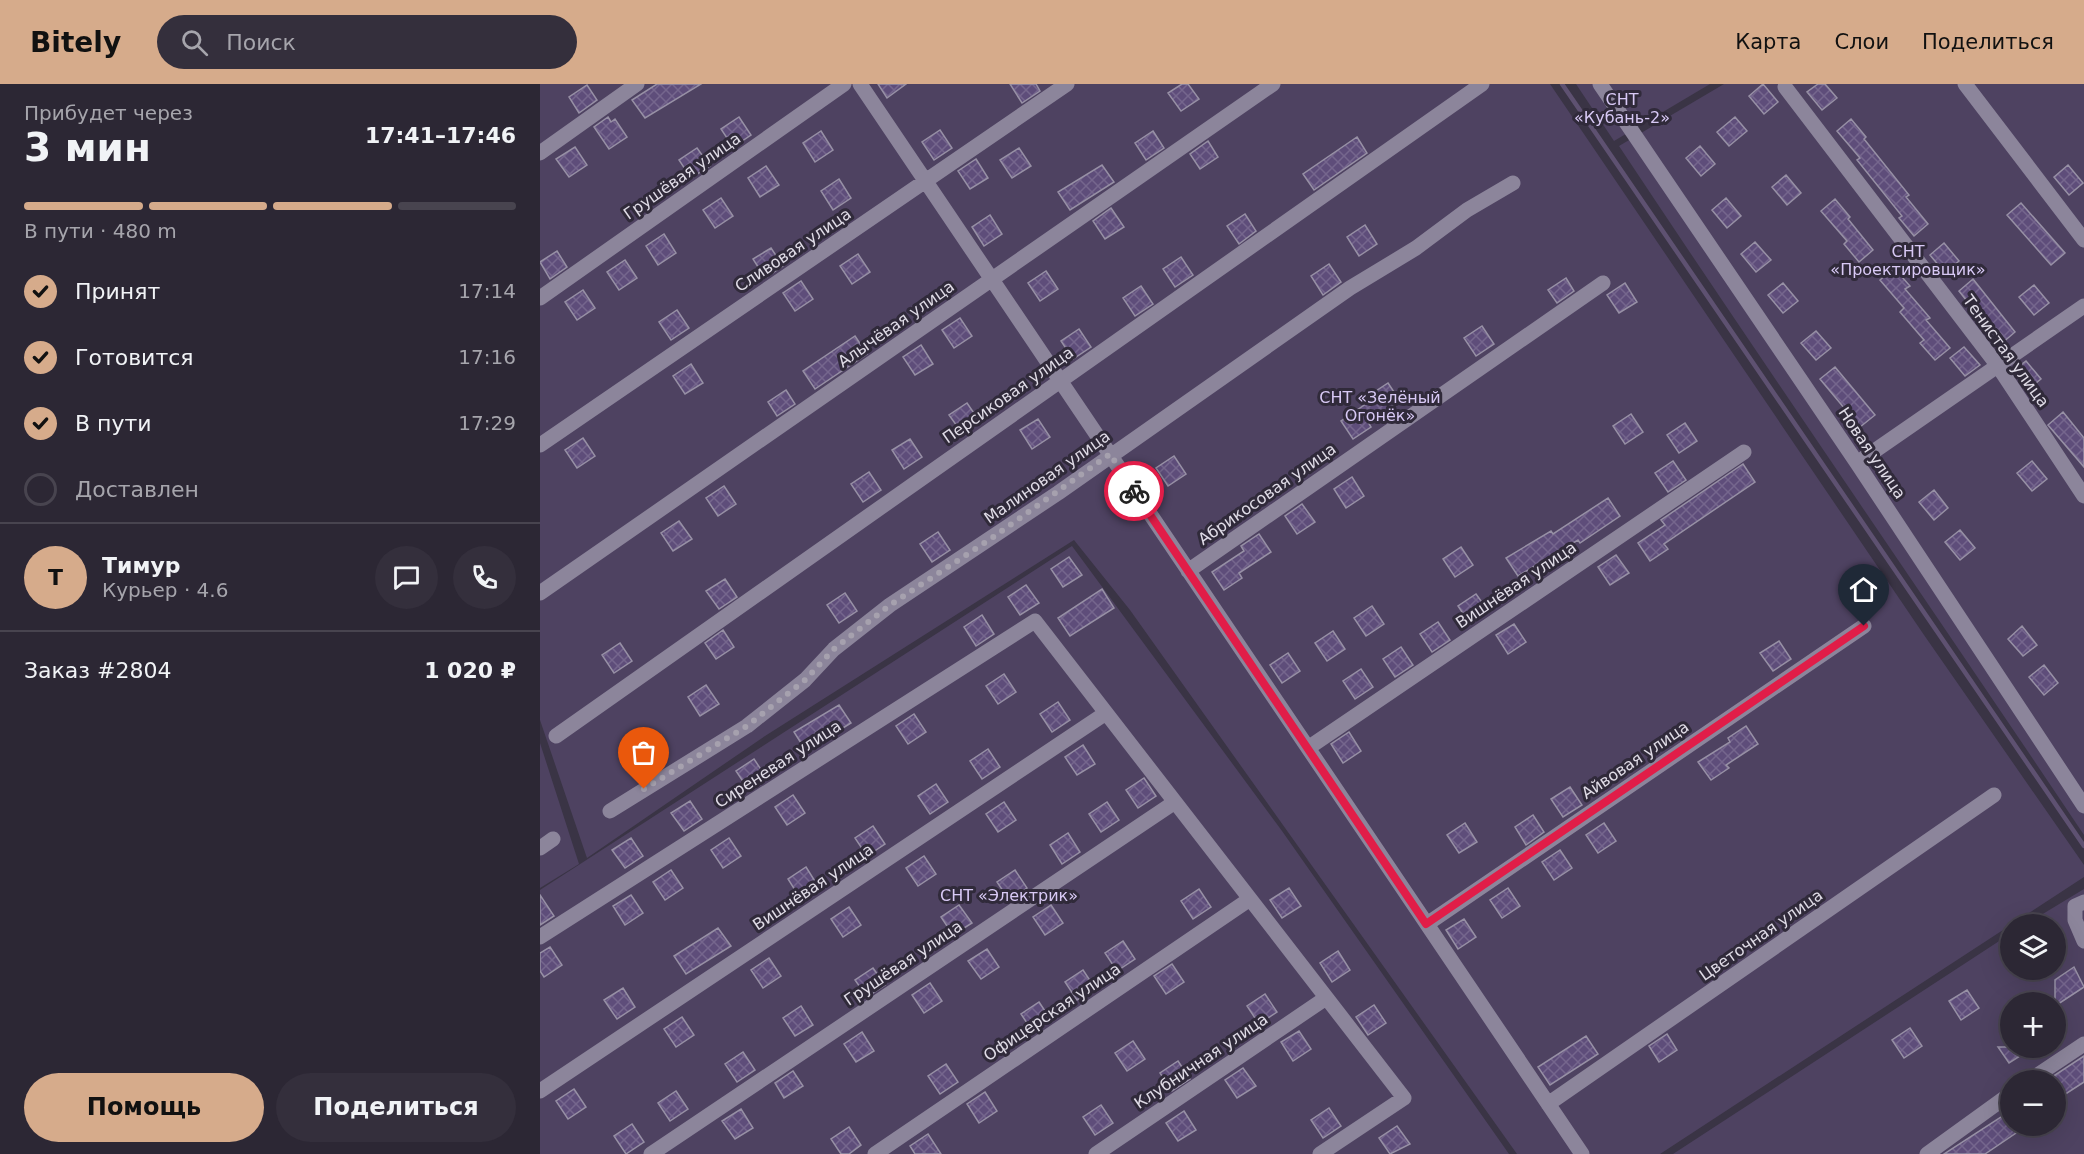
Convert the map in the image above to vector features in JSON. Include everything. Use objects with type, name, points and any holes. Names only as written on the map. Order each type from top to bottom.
[{"type":"street","points":[[540,153],[637,84]]},
{"type":"street","name":"Грушёвая улица","points":[[540,298],[844,84]]},
{"type":"street","points":[[860,84],[1582,1154]]},
{"type":"street","name":"Сливовая улица","points":[[540,445],[1067,84]]},
{"type":"street","name":"Алычёвая улица","points":[[540,593],[1273,84]]},
{"type":"street","name":"Персиковая улица","points":[[556,736],[1482,84]]},
{"type":"street","name":"Новая улица","points":[[1600,84],[1857,463],[2084,806]]},
{"type":"street","points":[[1965,84],[2084,240]]},
{"type":"street","name":"Тенистая улица","points":[[1785,87],[1998,366],[2084,496]]},
{"type":"street","name":"Малиновая улица","points":[[610,811],[747,726],[805,680],[834,649],[890,605],[1003,531],[1350,288],[1416,248],[1467,210],[1513,183]]},
{"type":"street","name":"Абрикосовая улица","points":[[1188,571],[1603,283]]},
{"type":"street","points":[[1857,463],[2084,306]]},
{"type":"street","name":"Вишнёвая улица","points":[[1308,748],[1744,452]]},
{"type":"street","name":"Сиреневая улица","points":[[540,937],[1035,621],[1106,713]]},
{"type":"street","name":"Айвовая улица","points":[[1426,924],[1864,626]]},
{"type":"street","points":[[1106,713],[1404,1098],[1320,1154]]},
{"type":"street","name":"Вишнёвая улица","points":[[540,1091],[1106,713]]},
{"type":"street","name":"Цветочная улица","points":[[1548,1104],[1994,795]]},
{"type":"street","name":"Грушёвая улица","points":[[651,1154],[1175,802]]},
{"type":"street","name":"Офицерская улица","points":[[875,1154],[1250,899]]},
{"type":"street","points":[[2084,902],[2075,906],[2075,920],[2084,941]]},
{"type":"street","name":"Клубничная улица","points":[[1096,1154],[1326,998]]},
{"type":"street","points":[[2045,1070],[2084,1044]]},
{"type":"street","points":[[1929,1154],[2000,1101]]},
{"type":"green space","name":"СНТ «Зелёный Огонёк»","points":[[540,84],[1550,84],[1924,635],[2084,865],[2084,877],[2027,914],[2000,914],[2000,932],[1660,1154],[1517,1154],[1130,610],[1074,540],[765,736],[587,858],[540,720]]},
{"type":"green space","name":"СНТ «Кубань-2»","points":[[1576,84],[1710,84],[1614,141]]},
{"type":"green space","name":"СНТ «Проектировщик»","points":[[1724,84],[2084,84],[2084,835],[1619,146]]},
{"type":"green space","name":"СНТ «Электрик»","points":[[1072,546],[1282,831],[1509,1154],[540,1154],[540,890]]},
{"type":"green space","points":[[540,743],[579,864],[540,888]]},
{"type":"green space","points":[[2084,889],[2084,1154],[1673,1154],[2000,941],[2000,980],[2066,980],[2066,914],[2043,914]]},
{"type":"building","points":[[657,84],[701,84],[645,118],[632,100]]},
{"type":"building","points":[[878,84],[906,84],[887,98]]},
{"type":"building","points":[[1010,84],[1036,84],[1040,91],[1022,103]]},
{"type":"building","points":[[1182,84],[1188,84],[1199,99],[1181,111],[1168,93]]},
{"type":"building","points":[[1763,84],[1778,102],[1764,114],[1749,96]]},
{"type":"building","points":[[1818,84],[1825,84],[1837,98],[1822,110],[1807,92]]},
{"type":"building","points":[[587,85],[597,100],[579,113],[569,97]]},
{"type":"building","points":[[608,117],[611,122],[615,119],[627,137],[609,149],[594,127]]},
{"type":"building","points":[[739,117],[751,135],[733,147],[721,129]]},
{"type":"building","points":[[1735,117],[1747,131],[1729,146],[1717,132]]},
{"type":"building","points":[[1851,119],[1909,195],[1906,197],[1928,224],[1914,236],[1899,218],[1902,216],[1857,160],[1860,158],[1837,131]]},
{"type":"building","points":[[940,130],[952,148],[934,160],[922,142]]},
{"type":"building","points":[[821,131],[833,150],[815,162],[803,143]]},
{"type":"building","points":[[1153,131],[1164,148],[1146,160],[1135,143]]},
{"type":"building","points":[[1357,137],[1367,153],[1314,190],[1303,174]]},
{"type":"building","points":[[1208,141],[1218,157],[1200,169],[1190,154]]},
{"type":"building","points":[[1700,146],[1715,164],[1701,176],[1686,158]]},
{"type":"building","points":[[575,147],[587,165],[569,177],[556,159]]},
{"type":"building","points":[[697,148],[710,166],[691,178],[679,160]]},
{"type":"building","points":[[1019,148],[1031,166],[1012,178],[1000,160]]},
{"type":"building","points":[[976,159],[988,178],[970,189],[958,171]]},
{"type":"building","points":[[1102,165],[1114,182],[1070,210],[1058,192]]},
{"type":"building","points":[[2068,165],[2083,183],[2069,195],[2054,177]]},
{"type":"building","points":[[766,166],[779,185],[760,197],[748,178]]},
{"type":"building","points":[[1786,175],[1801,193],[1787,205],[1772,187]]},
{"type":"building","points":[[839,179],[851,198],[833,210],[821,191]]},
{"type":"building","points":[[721,198],[733,216],[715,228],[703,210]]},
{"type":"building","points":[[1726,198],[1741,216],[1727,228],[1712,210]]},
{"type":"building","points":[[1835,199],[1873,250],[1859,262],[1844,244],[1847,241],[1821,211]]},
{"type":"building","points":[[2021,203],[2065,253],[2051,265],[2007,215]]},
{"type":"building","points":[[1111,208],[1124,227],[1105,239],[1093,221]]},
{"type":"building","points":[[1245,214],[1256,231],[1239,244],[1227,226]]},
{"type":"building","points":[[990,215],[1002,234],[984,246],[972,227]]},
{"type":"building","points":[[1365,225],[1377,244],[1359,256],[1347,237]]},
{"type":"building","points":[[664,234],[676,253],[658,265],[646,246]]},
{"type":"building","points":[[1755,242],[1771,260],[1756,272],[1741,254]]},
{"type":"building","points":[[1944,243],[1959,261],[1945,273],[1930,255]]},
{"type":"building","points":[[771,248],[783,266],[765,278],[753,259]]},
{"type":"building","points":[[557,251],[567,267],[550,279],[540,262]]},
{"type":"building","points":[[858,254],[870,272],[852,284],[840,266]]},
{"type":"building","points":[[1181,257],[1193,275],[1175,287],[1163,269]]},
{"type":"building","points":[[625,260],[637,278],[619,290],[607,272]]},
{"type":"building","points":[[1329,264],[1341,282],[1323,295],[1311,276]]},
{"type":"building","points":[[1894,268],[1910,286],[1905,289],[1930,318],[1926,320],[1950,348],[1935,360],[1920,343],[1924,340],[1900,312],[1904,308],[1880,280]]},
{"type":"building","points":[[1046,271],[1058,289],[1040,301],[1028,283]]},
{"type":"building","points":[[1566,278],[1574,291],[1557,303],[1548,290]]},
{"type":"building","points":[[1973,279],[2015,332],[2001,344],[1959,291]]},
{"type":"building","points":[[801,281],[813,299],[795,311],[783,293]]},
{"type":"building","points":[[1625,283],[1637,302],[1619,313],[1607,295]]},
{"type":"building","points":[[1783,283],[1798,301],[1783,313],[1768,295]]},
{"type":"building","points":[[2034,285],[2049,303],[2034,315],[2019,297]]},
{"type":"building","points":[[1141,286],[1153,304],[1135,316],[1123,298]]},
{"type":"building","points":[[583,290],[595,308],[577,320],[565,302]]},
{"type":"building","points":[[677,310],[689,328],[671,340],[659,322]]},
{"type":"building","points":[[960,318],[972,336],[954,348],[942,330]]},
{"type":"building","points":[[1482,326],[1494,344],[1476,356],[1464,338]]},
{"type":"building","points":[[1079,329],[1091,347],[1073,359],[1061,341]]},
{"type":"building","points":[[1816,331],[1831,348],[1816,360],[1801,343]]},
{"type":"building","points":[[855,336],[867,354],[815,389],[803,371]]},
{"type":"building","points":[[921,345],[933,364],[915,375],[903,357]]},
{"type":"building","points":[[1964,347],[1980,365],[1965,376],[1950,358]]},
{"type":"building","points":[[2026,361],[2041,379],[2026,391],[2013,371]]},
{"type":"building","points":[[691,364],[703,383],[685,394],[673,376]]},
{"type":"building","points":[[1835,367],[1875,415],[1860,427],[1820,379]]},
{"type":"building","points":[[1388,383],[1400,401],[1368,422],[1371,427],[1353,439],[1341,421],[1373,399],[1370,395]]},
{"type":"building","points":[[786,390],[795,404],[777,416],[768,402]]},
{"type":"building","points":[[967,403],[980,422],[962,433],[949,415]]},
{"type":"building","points":[[2063,412],[2084,438],[2084,467],[2048,425]]},
{"type":"building","points":[[1631,414],[1643,432],[1625,444],[1613,426]]},
{"type":"building","points":[[1038,419],[1050,437],[1032,449],[1020,430]]},
{"type":"building","points":[[1685,423],[1697,441],[1679,453],[1667,435]]},
{"type":"building","points":[[583,438],[595,456],[577,468],[565,450]]},
{"type":"building","points":[[910,439],[922,457],[904,469],[892,450]]},
{"type":"building","points":[[1174,456],[1186,474],[1168,486],[1156,468]]},
{"type":"building","points":[[1673,461],[1686,480],[1668,492],[1655,473]]},
{"type":"building","points":[[2032,461],[2047,479],[2032,491],[2017,473]]},
{"type":"building","points":[[1743,464],[1755,482],[1664,544],[1668,549],[1650,561],[1638,543],[1665,525],[1661,520]]},
{"type":"building","points":[[869,472],[881,490],[863,502],[851,484]]},
{"type":"building","points":[[1352,477],[1364,496],[1346,508],[1334,489]]},
{"type":"building","points":[[724,486],[736,504],[718,516],[706,498]]},
{"type":"building","points":[[1934,490],[1948,508],[1934,520],[1919,502]]},
{"type":"building","points":[[1608,498],[1620,516],[1580,543],[1578,540],[1518,576],[1506,558],[1551,531],[1553,534]]},
{"type":"building","points":[[1302,504],[1315,522],[1297,534],[1285,516]]},
{"type":"building","points":[[679,521],[692,539],[673,551],[661,533]]},
{"type":"building","points":[[1960,530],[1975,548],[1960,560],[1945,542]]},
{"type":"building","points":[[938,532],[950,550],[932,562],[920,544]]},
{"type":"building","points":[[1259,534],[1271,552],[1239,573],[1242,578],[1224,590],[1212,572],[1244,551],[1241,546]]},
{"type":"building","points":[[1461,547],[1473,565],[1455,577],[1443,559]]},
{"type":"building","points":[[1616,555],[1629,573],[1610,585],[1598,567]]},
{"type":"building","points":[[1069,557],[1082,575],[1063,587],[1051,569]]},
{"type":"building","points":[[725,579],[737,597],[719,609],[706,591]]},
{"type":"building","points":[[1026,585],[1039,603],[1020,615],[1008,597]]},
{"type":"building","points":[[1102,589],[1114,608],[1070,636],[1058,618]]},
{"type":"building","points":[[845,593],[857,611],[839,623],[827,605]]},
{"type":"building","points":[[1476,594],[1489,612],[1470,624],[1458,606]]},
{"type":"building","points":[[1372,606],[1384,624],[1366,636],[1354,618]]},
{"type":"building","points":[[982,615],[994,634],[976,646],[964,627]]},
{"type":"building","points":[[1438,622],[1450,640],[1432,652],[1420,634]]},
{"type":"building","points":[[1514,624],[1526,642],[1508,654],[1496,635]]},
{"type":"building","points":[[2022,626],[2037,645],[2023,656],[2008,639]]},
{"type":"building","points":[[723,630],[734,647],[716,659],[705,643]]},
{"type":"building","points":[[1333,631],[1345,649],[1327,661],[1315,643]]},
{"type":"building","points":[[1779,641],[1791,659],[1773,671],[1760,653]]},
{"type":"building","points":[[620,643],[632,661],[614,673],[602,655]]},
{"type":"building","points":[[1401,647],[1413,665],[1395,677],[1383,659]]},
{"type":"building","points":[[1288,653],[1300,671],[1282,683],[1270,665]]},
{"type":"building","points":[[2044,665],[2058,683],[2044,695],[2029,677]]},
{"type":"building","points":[[1361,669],[1373,687],[1355,699],[1343,681]]},
{"type":"building","points":[[1004,674],[1016,692],[998,704],[986,686]]},
{"type":"building","points":[[706,685],[719,704],[700,716],[688,697]]},
{"type":"building","points":[[1058,702],[1070,720],[1052,732],[1040,714]]},
{"type":"building","points":[[839,705],[851,723],[806,751],[794,732]]},
{"type":"building","points":[[914,714],[926,732],[908,744],[896,726]]},
{"type":"building","points":[[1746,726],[1758,744],[1726,765],[1729,768],[1711,780],[1698,762],[1730,742],[1728,738]]},
{"type":"building","points":[[1349,732],[1361,751],[1343,763],[1331,744]]},
{"type":"building","points":[[1083,745],[1095,764],[1077,775],[1065,757]]},
{"type":"building","points":[[988,749],[1000,767],[982,779],[970,761]]},
{"type":"building","points":[[754,759],[766,777],[748,789],[736,771]]},
{"type":"building","points":[[1144,778],[1156,796],[1138,808],[1126,790]]},
{"type":"building","points":[[936,784],[948,802],[930,814],[918,796]]},
{"type":"building","points":[[1570,787],[1582,805],[1563,817],[1551,799]]},
{"type":"building","points":[[793,795],[805,813],[787,825],[775,807]]},
{"type":"building","points":[[690,801],[702,819],[684,831],[671,813]]},
{"type":"building","points":[[1004,802],[1016,820],[998,832],[986,814]]},
{"type":"building","points":[[1107,802],[1119,820],[1101,832],[1089,814]]},
{"type":"building","points":[[1533,815],[1544,832],[1526,845],[1515,827]]},
{"type":"building","points":[[1465,823],[1477,842],[1459,853],[1447,835]]},
{"type":"building","points":[[1604,823],[1616,841],[1598,853],[1586,835]]},
{"type":"building","points":[[873,826],[885,844],[867,856],[855,838]]},
{"type":"building","points":[[1068,833],[1080,852],[1062,864],[1050,845]]},
{"type":"building","points":[[631,838],[643,856],[625,868],[612,850]]},
{"type":"building","points":[[729,838],[741,856],[723,868],[711,850]]},
{"type":"building","points":[[1560,850],[1572,868],[1554,880],[1542,862]]},
{"type":"building","points":[[924,856],[936,874],[918,886],[906,868]]},
{"type":"building","points":[[806,867],[818,886],[800,898],[788,879]]},
{"type":"building","points":[[671,870],[683,888],[665,900],[653,882]]},
{"type":"building","points":[[1015,870],[1027,888],[1009,900],[997,882]]},
{"type":"building","points":[[1289,888],[1301,906],[1282,918],[1270,900]]},
{"type":"building","points":[[1508,888],[1520,906],[1502,918],[1490,900]]},
{"type":"building","points":[[1199,889],[1211,907],[1193,919],[1181,901]]},
{"type":"building","points":[[540,895],[554,916],[540,925]]},
{"type":"building","points":[[631,895],[643,913],[625,925],[613,906]]},
{"type":"building","points":[[959,905],[972,923],[953,935],[941,917]]},
{"type":"building","points":[[1051,905],[1063,923],[1045,935],[1033,917]]},
{"type":"building","points":[[849,907],[861,925],[843,937],[831,919]]},
{"type":"building","points":[[1464,919],[1476,937],[1458,949],[1446,930]]},
{"type":"building","points":[[718,928],[731,946],[686,974],[674,956]]},
{"type":"building","points":[[1123,941],[1135,959],[1117,971],[1105,953]]},
{"type":"building","points":[[550,947],[562,965],[544,977],[540,971],[540,953]]},
{"type":"building","points":[[987,949],[999,967],[981,979],[968,961]]},
{"type":"building","points":[[1338,951],[1350,970],[1332,982],[1320,963]]},
{"type":"building","points":[[769,958],[781,976],[763,988],[751,970]]},
{"type":"building","points":[[1172,964],[1184,982],[1166,994],[1154,976]]},
{"type":"building","points":[[2074,967],[2084,987],[2066,999],[2066,992],[2055,992],[2055,980],[2066,980],[2066,972]]},
{"type":"building","points":[[873,968],[885,985],[867,997],[855,980]]},
{"type":"building","points":[[1083,970],[1095,988],[1077,1000],[1065,982]]},
{"type":"building","points":[[930,983],[942,1001],[924,1013],[912,995]]},
{"type":"building","points":[[623,988],[635,1007],[617,1019],[604,1000]]},
{"type":"building","points":[[1967,990],[1979,1008],[1961,1020],[1949,1001]]},
{"type":"building","points":[[1265,994],[1277,1012],[1259,1024],[1247,1006]]},
{"type":"building","points":[[1039,1002],[1051,1020],[1033,1032],[1021,1014]]},
{"type":"building","points":[[1374,1005],[1386,1023],[1368,1035],[1356,1017]]},
{"type":"building","points":[[801,1006],[813,1025],[795,1036],[783,1018]]},
{"type":"building","points":[[682,1017],[694,1035],[676,1047],[664,1029]]},
{"type":"building","points":[[1910,1028],[1922,1046],[1904,1058],[1892,1040]]},
{"type":"building","points":[[1299,1031],[1311,1049],[1293,1061],[1281,1042]]},
{"type":"building","points":[[862,1032],[874,1051],[856,1062],[844,1044]]},
{"type":"building","points":[[1667,1034],[1677,1050],[1659,1062],[1649,1046]]},
{"type":"building","points":[[1586,1036],[1598,1054],[1550,1085],[1538,1067]]},
{"type":"building","points":[[1133,1041],[1145,1059],[1127,1071],[1115,1053]]},
{"type":"building","points":[[743,1052],[755,1070],[737,1082],[725,1064]]},
{"type":"building","points":[[2084,1056],[2084,1082],[2066,1094],[2066,1070],[2063,1070]]},
{"type":"building","points":[[2006,1058],[2017,1058],[2009,1063]]},
{"type":"building","points":[[1178,1061],[1190,1079],[1172,1091],[1160,1073]]},
{"type":"building","points":[[946,1064],[958,1082],[940,1094],[928,1076]]},
{"type":"building","points":[[1243,1068],[1256,1086],[1237,1098],[1225,1080]]},
{"type":"building","points":[[793,1071],[803,1086],[784,1098],[775,1083]]},
{"type":"building","points":[[574,1089],[586,1107],[568,1119],[556,1101]]},
{"type":"building","points":[[676,1091],[688,1109],[670,1121],[658,1103]]},
{"type":"building","points":[[985,1092],[997,1111],[979,1123],[967,1104]]},
{"type":"building","points":[[1101,1105],[1113,1123],[1095,1135],[1083,1117]]},
{"type":"building","points":[[1329,1108],[1341,1126],[1323,1138],[1311,1120]]},
{"type":"building","points":[[741,1109],[753,1128],[735,1139],[722,1121]]},
{"type":"building","points":[[1184,1111],[1196,1130],[1178,1141],[1166,1123]]},
{"type":"building","points":[[2000,1118],[2000,1136],[2012,1136],[1985,1154],[1944,1154]]},
{"type":"building","points":[[632,1124],[644,1142],[626,1154],[614,1136]]},
{"type":"building","points":[[1397,1126],[1410,1144],[1390,1154],[1379,1138]]},
{"type":"building","points":[[849,1127],[861,1145],[849,1154],[841,1154],[831,1139]]},
{"type":"building","points":[[928,1134],[941,1154],[915,1154],[910,1146]]},
{"type":"waterway","points":[[1562,84],[2084,846]]},
{"type":"way so far","points":[[644,789],[747,726],[805,680],[834,649],[890,605],[1058,493],[1110,454],[1134,491]]},
{"type":"route","points":[[1134,491],[1426,924],[1864,626]]}]
